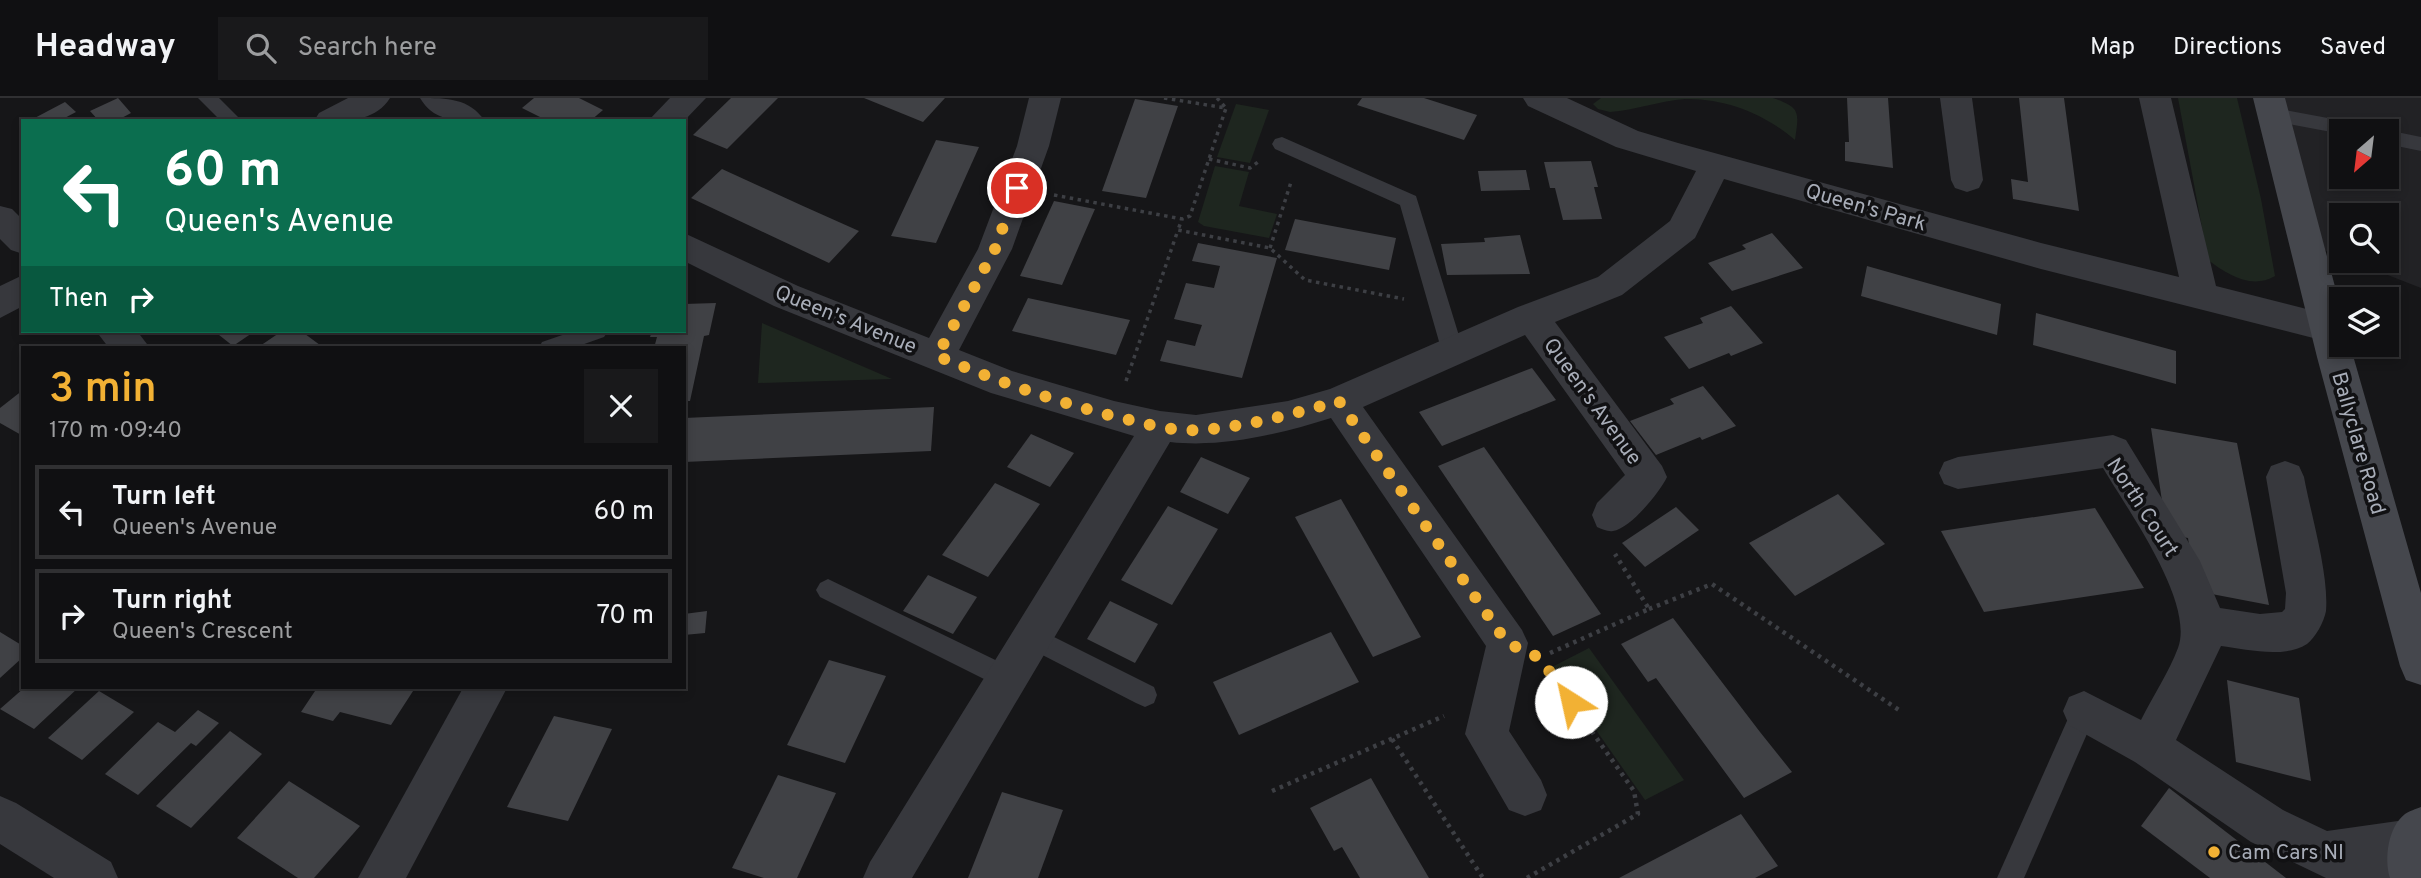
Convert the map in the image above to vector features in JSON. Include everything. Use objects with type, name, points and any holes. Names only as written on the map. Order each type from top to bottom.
[{"type":"main road","name":"Ballyclare Road","points":[[2271,107],[2329,328]]},
{"type":"main road","name":"Ballyclare Road","points":[[2337,357],[2421,666]]},
{"type":"street","points":[[334,119],[374,98]]},
{"type":"street","points":[[436,98],[466,119]]},
{"type":"street","points":[[666,119],[690,98]]},
{"type":"street","points":[[937,356],[995,249],[1033,146],[1045,98]]},
{"type":"street","name":"Queen's Park","points":[[1539,98],[1627,139],[1715,165],[2201,298],[2329,328]]},
{"type":"street","points":[[1956,98],[1967,180]]},
{"type":"street","points":[[2155,98],[2201,298]]},
{"type":"street","name":"Queen's Avenue","points":[[686,249],[786,296],[1003,383],[1114,416],[1160,426],[1196,430],[1287,416],[1339,401],[1531,317],[1610,286],[1683,229],[1715,165]]},
{"type":"street","points":[[0,218],[21,239]]},
{"type":"street","points":[[0,304],[21,289]]},
{"type":"street","name":"Queen's Avenue","points":[[1531,317],[1648,477],[1611,515]]},
{"type":"street","points":[[116,333],[130,346]]},
{"type":"street","points":[[1339,401],[1507,643],[1488,734],[1525,795]]},
{"type":"street","points":[[886,878],[1005,677],[1160,426]]},
{"type":"street","name":"North Court","points":[[1958,473],[2113,451],[2186,574],[2200,608],[2200,648],[2150,747]]},
{"type":"street","points":[[2200,624],[2260,633],[2293,630],[2305,615],[2306,593],[2286,477]]},
{"type":"street","points":[[382,878],[485,689]]},
{"type":"street","points":[[2084,711],[2150,747],[2267,826],[2375,878]]},
{"type":"street","points":[[0,818],[94,878]]},
{"type":"street","points":[[2328,854],[2417,839]]},
{"type":"lane","points":[[207,98],[231,119]]},
{"type":"lane","points":[[2271,107],[2329,123]]},
{"type":"lane","points":[[2399,139],[2421,144]]},
{"type":"lane","points":[[1291,148],[1409,201],[1453,352]]},
{"type":"lane","points":[[556,346],[591,333]]},
{"type":"lane","points":[[828,590],[1005,677]]},
{"type":"lane","points":[[1030,636],[1146,695]]},
{"type":"lane","points":[[2010,878],[2084,711]]},
{"type":"path","points":[[1164,98],[1226,108]]},
{"type":"path","points":[[1217,98],[1226,108]]},
{"type":"path","points":[[1017,188],[1182,219],[1190,216],[1226,108]]},
{"type":"path","points":[[1209,159],[1251,168],[1291,148]]},
{"type":"path","points":[[1270,248],[1291,148]]},
{"type":"path","points":[[1114,416],[1182,219]]},
{"type":"path","points":[[1178,230],[1270,248],[1305,280],[1439,305]]},
{"type":"path","points":[[1611,515],[1611,546],[1649,610]]},
{"type":"path","points":[[1527,878],[1638,814],[1634,791],[1540,658],[1712,584],[1899,710]]},
{"type":"path","points":[[1272,791],[1496,694]]},
{"type":"path","points":[[1392,739],[1483,878]]},
{"type":"shaded area","points":[[1601,98],[1773,98],[1789,105],[1796,112],[1795,140],[1758,115],[1715,101],[1685,99],[1610,112],[1598,109],[1593,104]]},
{"type":"shaded area","points":[[2178,98],[2237,98],[2261,199],[2275,276],[2266,280],[2248,281],[2231,275],[2208,260]]},
{"type":"shaded area","points":[[2269,98],[2421,98],[2421,288],[2383,273],[2399,273],[2399,203],[2329,203],[2329,252],[2305,242]]},
{"type":"shaded area","points":[[1236,104],[1269,110],[1250,163],[1217,157]]},
{"type":"shaded area","points":[[1215,166],[1249,172],[1239,206],[1277,214],[1269,238],[1204,226],[1198,222]]},
{"type":"shaded area","points":[[762,323],[892,379],[758,383]]},
{"type":"shaded area","points":[[1589,648],[1684,780],[1645,800],[1552,667]]},
{"type":"building","points":[[118,98],[131,113],[120,119],[97,119],[90,111]]},
{"type":"building","points":[[534,98],[579,98],[603,110],[592,119],[544,119],[522,108]]},
{"type":"building","points":[[731,98],[778,98],[727,149],[693,135]]},
{"type":"building","points":[[864,98],[945,98],[923,122]]},
{"type":"building","points":[[1362,98],[1424,98],[1477,115],[1464,140],[1357,105]]},
{"type":"building","points":[[1847,98],[1888,98],[1893,168],[1845,161],[1845,142],[1849,142]]},
{"type":"building","points":[[2019,98],[2064,98],[2079,211],[2013,199],[2011,179],[2028,182]]},
{"type":"building","points":[[1135,99],[1178,106],[1146,198],[1102,191]]},
{"type":"building","points":[[65,102],[76,112],[63,119],[33,119]]},
{"type":"building","points":[[936,140],[979,147],[936,243],[891,236]]},
{"type":"building","points":[[1591,161],[1602,219],[1563,220],[1555,188],[1550,188],[1544,162]]},
{"type":"building","points":[[722,169],[859,231],[829,263],[691,198]]},
{"type":"building","points":[[1526,170],[1530,190],[1481,191],[1478,171]]},
{"type":"building","points":[[1054,201],[1095,209],[1062,285],[1020,276]]},
{"type":"building","points":[[1295,219],[1396,238],[1389,270],[1285,250]]},
{"type":"building","points":[[1772,233],[1803,268],[1732,291],[1708,263],[1746,249],[1742,245]]},
{"type":"building","points":[[1520,235],[1530,274],[1447,275],[1441,244],[1485,242],[1484,238]]},
{"type":"building","points":[[1198,243],[1277,258],[1242,378],[1160,361],[1167,340],[1195,346],[1202,325],[1174,319],[1186,283],[1214,288],[1220,266],[1192,261]]},
{"type":"building","points":[[1867,266],[2001,304],[1997,335],[1861,296]]},
{"type":"building","points":[[1028,298],[1130,320],[1116,355],[1012,331]]},
{"type":"building","points":[[716,303],[709,335],[704,336],[690,401],[686,401],[686,346],[655,346],[657,337],[650,337],[651,333],[686,333],[686,304]]},
{"type":"building","points":[[1731,306],[1763,343],[1689,369],[1664,337],[1703,323],[1700,318]]},
{"type":"building","points":[[2036,313],[2176,351],[2176,384],[2033,345]]},
{"type":"building","points":[[217,333],[252,333],[233,346]]},
{"type":"building","points":[[279,333],[304,333],[321,346],[260,346]]},
{"type":"building","points":[[1532,368],[1556,400],[1442,446],[1419,412]]},
{"type":"building","points":[[1703,386],[1736,426],[1656,455],[1630,421],[1674,404],[1670,399]]},
{"type":"building","points":[[21,392],[21,435],[0,423],[0,408]]},
{"type":"building","points":[[934,407],[931,451],[686,462],[686,418]]},
{"type":"building","points":[[2151,428],[2237,443],[2269,605],[2196,591],[2188,538],[2167,534]]},
{"type":"building","points":[[1031,434],[1074,453],[1050,487],[1007,467]]},
{"type":"building","points":[[1484,447],[1601,614],[1553,636],[1438,466]]},
{"type":"building","points":[[1201,457],[1250,478],[1228,514],[1180,492]]},
{"type":"building","points":[[995,483],[1040,504],[988,577],[942,555]]},
{"type":"building","points":[[1838,494],[1885,544],[1795,596],[1749,543]]},
{"type":"building","points":[[1341,499],[1421,637],[1373,657],[1295,517]]},
{"type":"building","points":[[1168,506],[1218,529],[1172,605],[1121,580]]},
{"type":"building","points":[[1676,507],[1699,530],[1645,567],[1622,543]]},
{"type":"building","points":[[2095,508],[2144,588],[1984,612],[1941,531]]},
{"type":"building","points":[[928,575],[977,597],[953,634],[903,611]]},
{"type":"building","points":[[1110,601],[1158,624],[1135,663],[1087,639]]},
{"type":"building","points":[[707,611],[705,633],[686,635],[686,614]]},
{"type":"building","points":[[1673,618],[1792,772],[1744,798],[1656,678],[1648,682],[1621,644]]},
{"type":"building","points":[[0,632],[21,645],[21,659],[0,678]]},
{"type":"building","points":[[1331,632],[1359,682],[1239,735],[1213,682]]},
{"type":"building","points":[[829,660],[886,676],[845,763],[787,745]]},
{"type":"building","points":[[2227,680],[2299,698],[2311,781],[2236,762]]},
{"type":"building","points":[[23,689],[77,689],[34,729],[0,709]]},
{"type":"building","points":[[316,689],[414,689],[391,725],[340,712],[333,721],[301,712]]},
{"type":"building","points":[[99,691],[134,712],[82,760],[48,738]]},
{"type":"building","points":[[198,710],[219,723],[196,746],[191,743],[138,795],[105,774],[158,722],[175,732]]},
{"type":"building","points":[[554,716],[612,729],[568,821],[507,807]]},
{"type":"building","points":[[230,731],[262,754],[191,828],[156,806]]},
{"type":"building","points":[[778,775],[836,793],[797,878],[764,878],[732,868]]},
{"type":"building","points":[[1371,778],[1429,878],[1360,878],[1342,847],[1334,851],[1310,808]]},
{"type":"building","points":[[289,781],[360,826],[314,878],[298,878],[237,838]]},
{"type":"building","name":"Cam Cars NI","points":[[2169,788],[2286,878],[2210,878],[2141,826]]},
{"type":"building","points":[[1002,792],[1063,810],[1038,878],[968,878]]},
{"type":"building","points":[[1741,814],[1778,866],[1755,878],[1619,878]]},
{"type":"place","name":"Cam Cars NI","points":[[2214,852]]},
{"type":"route","points":[[1017,188],[995,249],[937,356],[1003,383],[1097,412],[1160,426],[1196,430],[1287,416],[1339,401],[1507,643],[1540,658],[1571,702]]}]
